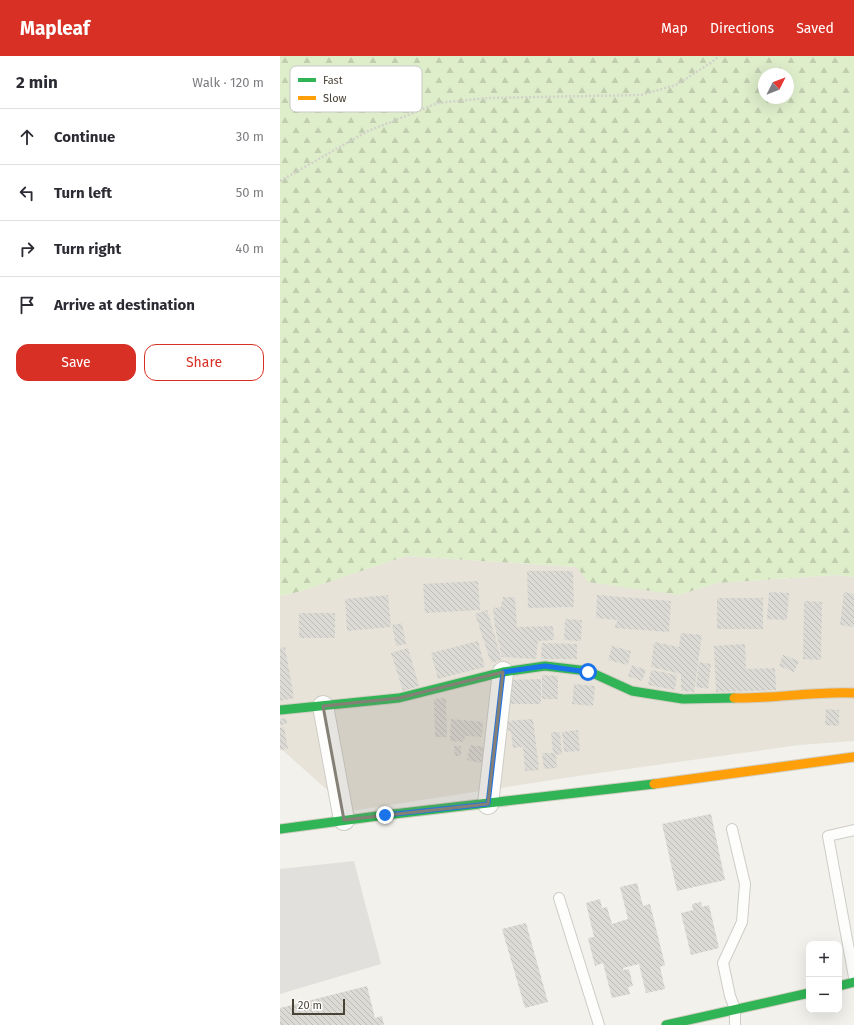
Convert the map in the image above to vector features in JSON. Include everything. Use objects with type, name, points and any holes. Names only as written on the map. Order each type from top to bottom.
[{"type":"street","points":[[280,710],[398,698],[503,672],[545,666],[588,672],[632,691],[684,699],[760,699],[831,692],[854,693]]},
{"type":"street","points":[[488,804],[503,672]]},
{"type":"street","points":[[323,706],[344,820]]},
{"type":"street","points":[[280,829],[344,820],[644,785],[854,756]]},
{"type":"street","points":[[842,985],[854,982]]},
{"type":"street","points":[[666,1025],[806,994]]},
{"type":"lane","points":[[732,829],[745,884],[742,922],[724,963],[730,996],[735,1010],[735,1025]]},
{"type":"lane","points":[[854,830],[828,836],[851,940],[854,977]]},
{"type":"lane","points":[[559,898],[599,1025]]},
{"type":"path","points":[[422,110],[438,104],[488,98],[641,95],[676,85],[719,56]]},
{"type":"path","points":[[280,181],[368,131],[417,112]]},
{"type":"highlighted area","points":[[503,672],[488,804],[344,820],[323,706],[399,698]]},
{"type":"shaded area","points":[[406,556],[577,567],[679,595],[717,583],[838,575],[854,577],[854,741],[799,745],[585,775],[351,811],[280,748],[280,596],[302,591]]},
{"type":"shaded area","points":[[354,861],[381,964],[280,994],[280,869]]},
{"type":"green space","points":[[280,56],[854,56],[854,577],[838,575],[717,583],[679,595],[588,582],[577,567],[406,556],[302,591],[280,596]]},
{"type":"building","points":[[527,571],[573,571],[574,607],[528,608]]},
{"type":"building","points":[[478,581],[480,610],[425,613],[423,584]]},
{"type":"building","points":[[769,592],[789,593],[787,620],[767,619]]},
{"type":"building","points":[[844,592],[854,594],[854,627],[840,625]]},
{"type":"building","points":[[388,595],[391,627],[347,631],[345,599]]},
{"type":"building","points":[[597,595],[671,601],[669,632],[614,628],[618,620],[596,618]]},
{"type":"building","points":[[503,597],[515,597],[517,627],[553,626],[554,640],[538,641],[536,659],[502,657],[495,627],[493,608],[501,607]]},
{"type":"building","points":[[717,598],[763,598],[763,629],[717,629]]},
{"type":"building","points":[[804,601],[822,602],[821,660],[803,659]]},
{"type":"building","points":[[487,610],[502,660],[491,663],[475,614]]},
{"type":"building","points":[[299,613],[335,613],[335,638],[299,638]]},
{"type":"building","points":[[565,619],[582,620],[581,641],[564,640]]},
{"type":"building","points":[[402,623],[406,644],[396,646],[392,625]]},
{"type":"building","points":[[681,633],[702,635],[694,692],[681,691],[681,674],[651,667],[654,642],[679,647]]},
{"type":"building","points":[[478,641],[485,667],[438,679],[431,653]]},
{"type":"building","points":[[542,643],[577,644],[577,659],[541,659]]},
{"type":"building","points":[[745,644],[746,669],[775,668],[776,690],[716,692],[714,646]]},
{"type":"building","points":[[612,646],[631,651],[628,665],[608,660]]},
{"type":"building","points":[[285,647],[294,698],[280,701],[280,648]]},
{"type":"building","points":[[408,648],[419,686],[403,691],[391,653]]},
{"type":"building","points":[[783,655],[799,661],[794,672],[779,666]]},
{"type":"building","points":[[699,662],[711,664],[708,689],[696,687]]},
{"type":"building","points":[[632,665],[646,670],[642,681],[628,676]]},
{"type":"building","points":[[651,670],[677,675],[675,690],[648,685]]},
{"type":"building","points":[[542,675],[558,676],[558,699],[542,699]]},
{"type":"building","points":[[541,679],[541,704],[509,704],[509,680]]},
{"type":"building","points":[[574,684],[595,686],[593,706],[572,704]]},
{"type":"building","points":[[446,698],[447,737],[435,737],[434,699]]},
{"type":"building","points":[[826,709],[839,710],[839,726],[825,725]]},
{"type":"building","points":[[286,718],[287,724],[280,725],[280,719]]},
{"type":"building","points":[[451,719],[483,722],[482,737],[465,736],[464,742],[450,741]]},
{"type":"building","points":[[533,719],[539,770],[525,771],[523,747],[513,748],[511,731],[508,731],[507,721]]},
{"type":"building","points":[[284,727],[288,749],[280,750],[280,728]]},
{"type":"building","points":[[578,730],[580,751],[564,752],[562,732]]},
{"type":"building","points":[[551,732],[560,732],[562,754],[556,755],[557,768],[544,769],[542,753],[553,753]]},
{"type":"building","points":[[470,745],[485,747],[482,763],[467,760]]},
{"type":"building","points":[[454,746],[461,746],[461,756],[455,756]]},
{"type":"building","points":[[711,814],[725,880],[677,891],[662,824]]},
{"type":"building","points":[[637,883],[643,906],[650,904],[665,965],[660,967],[665,989],[646,993],[639,964],[623,968],[623,970],[629,969],[633,986],[628,987],[630,994],[612,998],[603,963],[595,966],[588,938],[594,937],[586,903],[600,899],[602,908],[607,907],[612,924],[628,919],[620,887]]},
{"type":"building","points":[[701,902],[702,907],[709,905],[719,948],[691,955],[681,913],[693,910],[692,904]]},
{"type":"building","points":[[526,923],[548,1002],[525,1008],[502,929]]},
{"type":"building","points":[[367,986],[375,1018],[382,1016],[384,1025],[280,1025],[280,1008]]},
{"type":"traffic: fast","points":[[280,710],[399,698],[503,672],[545,666],[588,671],[632,691],[683,699],[734,698]]},
{"type":"traffic: fast","points":[[280,829],[385,815],[654,784]]},
{"type":"traffic: fast","points":[[842,985],[854,982]]},
{"type":"traffic: fast","points":[[666,1025],[806,994]]},
{"type":"traffic: slow","points":[[734,698],[824,693],[854,693]]},
{"type":"traffic: slow","points":[[654,784],[854,757]]},
{"type":"route","points":[[385,815],[488,804],[503,672],[545,666],[588,672]]}]
